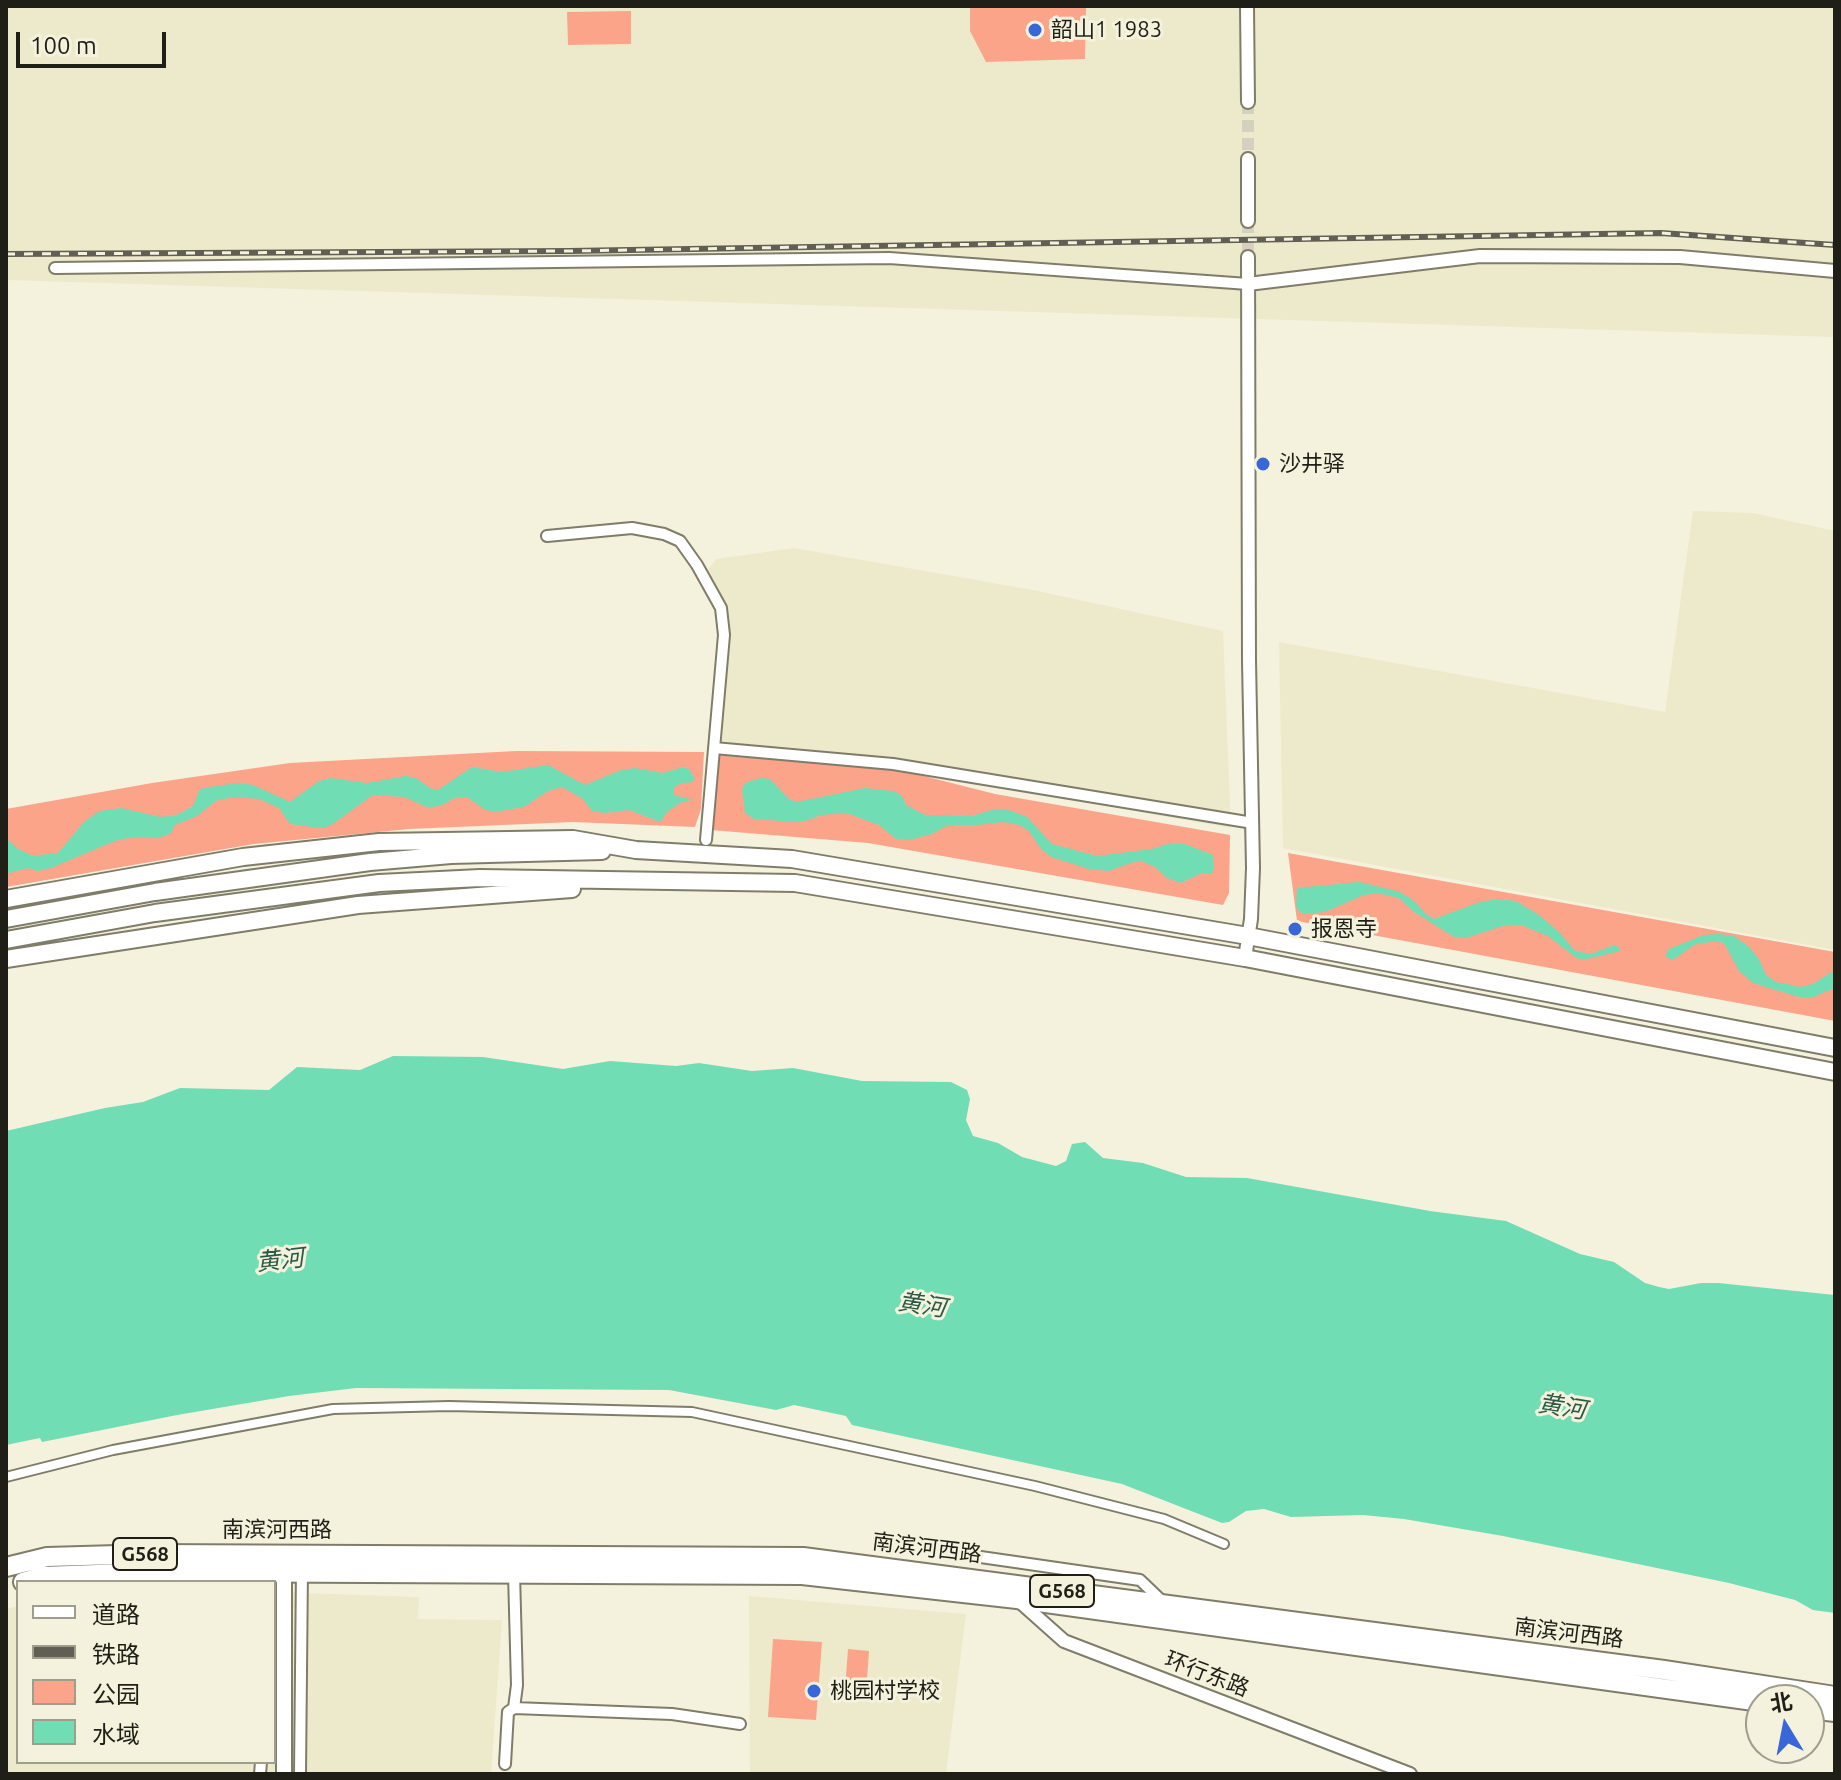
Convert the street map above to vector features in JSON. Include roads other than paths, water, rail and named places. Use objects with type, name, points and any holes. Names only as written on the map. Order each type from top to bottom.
[{"type":"highway","name":"南滨河西路","points":[[6,1567],[47,1557],[514,1573],[802,1575],[1168,1606],[1664,1670],[1835,1696]]},
{"type":"highway","name":"南滨河西路","points":[[30,1580],[44,1576],[282,1566],[803,1557],[1745,1700]]},
{"type":"main road","points":[[6,899],[243,857],[379,842],[573,839],[636,850]]},
{"type":"main road","points":[[6,919],[155,892],[370,862],[451,855],[636,850],[792,859],[1248,936],[1835,1048]]},
{"type":"main road","points":[[6,940],[155,913],[379,883],[480,878],[795,883],[1245,958],[1835,1072]]},
{"type":"main road","points":[[6,959],[358,905],[566,889],[655,890],[706,881]]},
{"type":"main road","points":[[282,1566],[284,1774]]},
{"type":"street","points":[[1247,6],[1248,102]]},
{"type":"street","points":[[1248,159],[1248,221]]},
{"type":"street","points":[[55,268],[889,258],[1248,284],[1480,256],[1680,257],[1835,271]]},
{"type":"street","points":[[1245,958],[1253,868],[1248,257]]},
{"type":"street","points":[[547,536],[632,528],[664,534],[680,541],[697,565],[724,620],[706,840]]},
{"type":"street","points":[[714,748],[893,764],[1253,823]]},
{"type":"street","points":[[6,1477],[113,1450],[333,1409],[449,1406],[692,1412],[1035,1486],[1164,1519],[1224,1544]]},
{"type":"street","points":[[953,1553],[1140,1580],[1168,1606]]},
{"type":"street","points":[[282,1566],[300,1774]]},
{"type":"street","points":[[514,1573],[517,1685],[514,1708]]},
{"type":"street","name":"环行东路","points":[[1013,1591],[1064,1641],[1410,1774]]},
{"type":"street","points":[[505,1764],[508,1712],[514,1708],[672,1714],[740,1724]]},
{"type":"water","points":[[548,765],[585,785],[621,770],[635,768],[663,773],[683,767],[689,769],[695,779],[679,784],[674,788],[674,795],[693,800],[682,802],[668,811],[660,822],[629,810],[592,811],[583,799],[562,787],[548,791],[524,807],[494,812],[467,797],[457,797],[429,808],[404,797],[373,795],[330,826],[321,828],[290,824],[279,808],[259,799],[233,797],[216,801],[197,816],[175,825],[170,834],[158,838],[134,837],[115,841],[51,868],[38,871],[28,868],[6,874],[6,838],[18,849],[33,856],[58,853],[84,822],[99,811],[122,808],[160,817],[177,815],[193,806],[200,789],[238,783],[253,785],[290,802],[319,781],[331,778],[367,783],[406,776],[438,790],[472,767],[502,772]]},
{"type":"water","points":[[760,778],[770,779],[789,799],[797,802],[865,788],[894,791],[902,796],[906,805],[925,815],[972,816],[994,809],[1006,809],[1027,817],[1052,844],[1097,856],[1152,849],[1171,843],[1185,844],[1213,855],[1214,869],[1211,874],[1202,873],[1181,883],[1141,861],[1108,871],[1089,869],[1051,857],[1041,849],[1029,831],[1003,822],[948,825],[932,834],[910,840],[896,839],[879,825],[846,813],[794,822],[754,819],[745,813],[742,789],[745,783]]},
{"type":"water","points":[[1359,882],[1400,892],[1434,919],[1480,902],[1498,899],[1516,901],[1539,915],[1575,951],[1591,954],[1614,945],[1620,951],[1583,960],[1548,936],[1521,925],[1506,925],[1466,938],[1454,937],[1414,912],[1399,898],[1377,893],[1364,895],[1325,912],[1302,914],[1296,907],[1297,888]]},
{"type":"water","points":[[1704,935],[1734,936],[1748,946],[1759,959],[1766,975],[1776,982],[1801,987],[1813,984],[1835,970],[1835,988],[1813,997],[1799,997],[1753,983],[1739,971],[1724,943],[1714,941],[1694,945],[1673,960],[1665,956],[1669,949]]},
{"type":"water","name":"黄河","points":[[393,1056],[483,1057],[563,1069],[610,1061],[676,1066],[699,1063],[752,1071],[793,1068],[862,1081],[951,1082],[967,1090],[970,1099],[966,1120],[973,1136],[998,1143],[1022,1157],[1056,1166],[1066,1161],[1072,1144],[1085,1142],[1103,1158],[1143,1163],[1186,1177],[1247,1178],[1430,1211],[1506,1221],[1580,1254],[1614,1262],[1645,1283],[1659,1287],[1669,1289],[1718,1283],[1835,1295],[1835,1613],[1813,1610],[1795,1600],[1729,1583],[1503,1536],[1404,1519],[1363,1515],[1291,1517],[1264,1509],[1246,1511],[1222,1523],[1122,1484],[852,1425],[846,1416],[794,1405],[776,1410],[669,1390],[356,1388],[289,1396],[42,1442],[40,1438],[6,1445],[6,1131],[143,1102],[180,1088],[269,1090],[297,1067],[360,1070]]},
{"type":"tunnel","points":[[1248,102],[1248,159]]},
{"type":"tunnel","points":[[1248,221],[1248,257]]},
{"type":"railway","points":[[6,254],[569,251],[1661,233],[1835,245]]},
{"type":"place","name":"韶山1 1983","points":[[1035,30]]},
{"type":"place","name":"沙井驿","points":[[1263,464]]},
{"type":"place","name":"报恩寺","points":[[1295,929]]},
{"type":"place","name":"桃园村学校","points":[[814,1691]]}]
